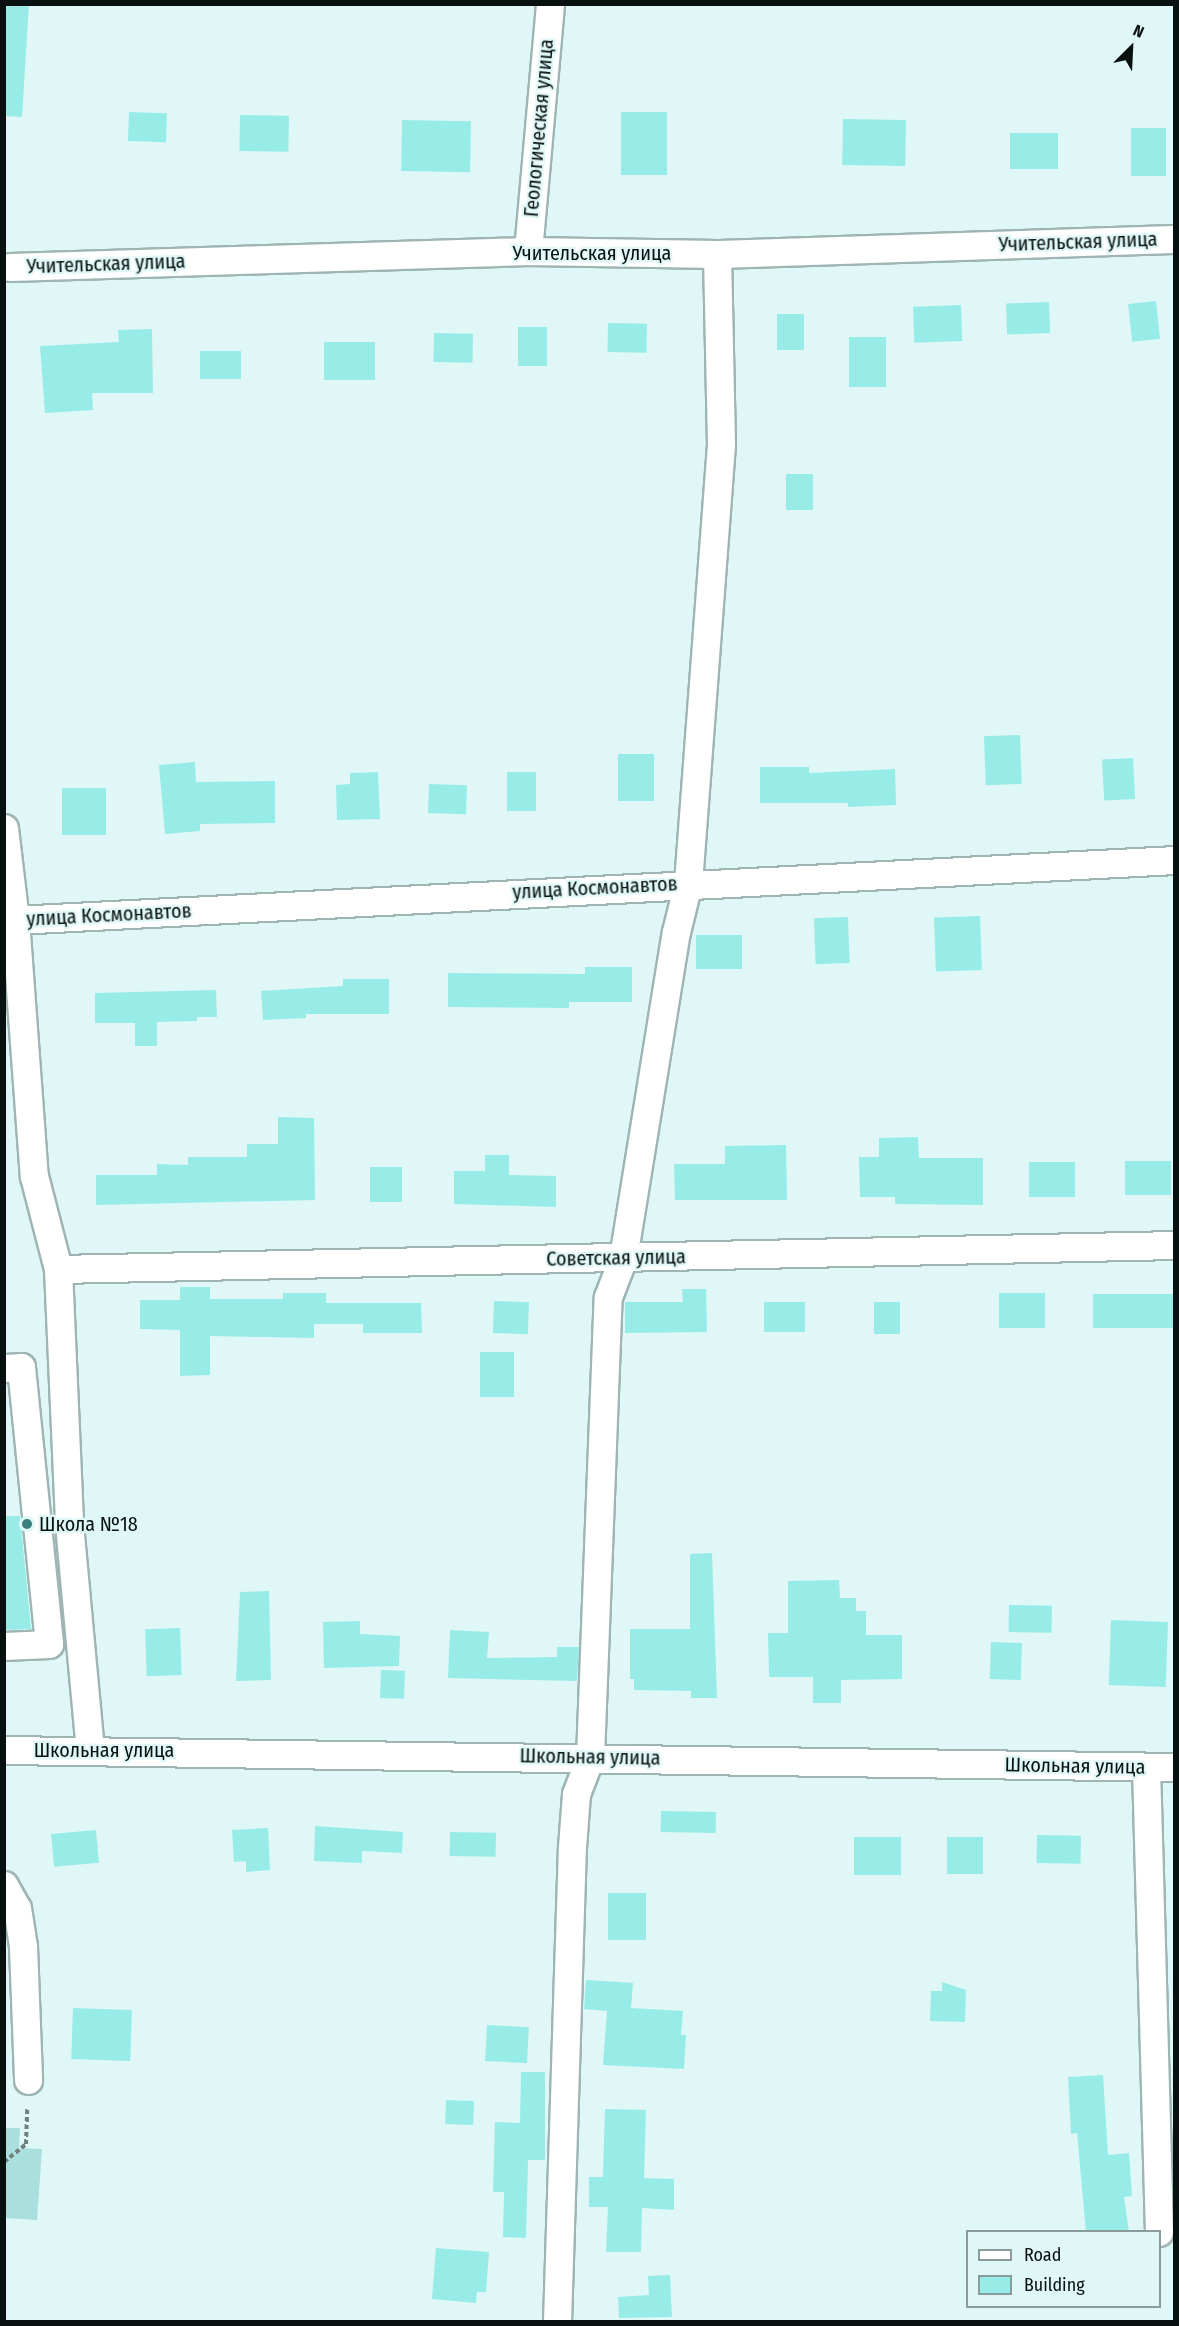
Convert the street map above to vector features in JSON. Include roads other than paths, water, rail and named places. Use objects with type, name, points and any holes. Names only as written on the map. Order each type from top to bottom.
[{"type":"street","name":"Геологическая улица","points":[[528,251],[550,4]]},
{"type":"street","name":"Учительская улица","points":[[6,267],[528,251],[717,254],[1174,239]]},
{"type":"street","points":[[557,2322],[572,1847],[576,1794],[590,1757],[608,1297],[623,1258],[676,932],[688,883],[721,445],[717,254]]},
{"type":"street","points":[[4,828],[15,920],[34,1176],[58,1269],[69,1524],[90,1749]]},
{"type":"street","name":"улица Космонавтов","points":[[15,920],[688,883],[1174,860]]},
{"type":"street","name":"Советская улица","points":[[58,1269],[1174,1245]]},
{"type":"street","points":[[4,1368],[21,1367],[49,1644],[4,1646]]},
{"type":"street","name":"Школьная улица","points":[[4,1750],[90,1749],[1174,1767]]},
{"type":"street","points":[[1146,1767],[1159,2230]]},
{"type":"street","points":[[4,1885],[17,1908],[23,1947],[15,2026],[28,2080]]},
{"type":"place","name":"Школа №18","points":[[27,1524]]}]
